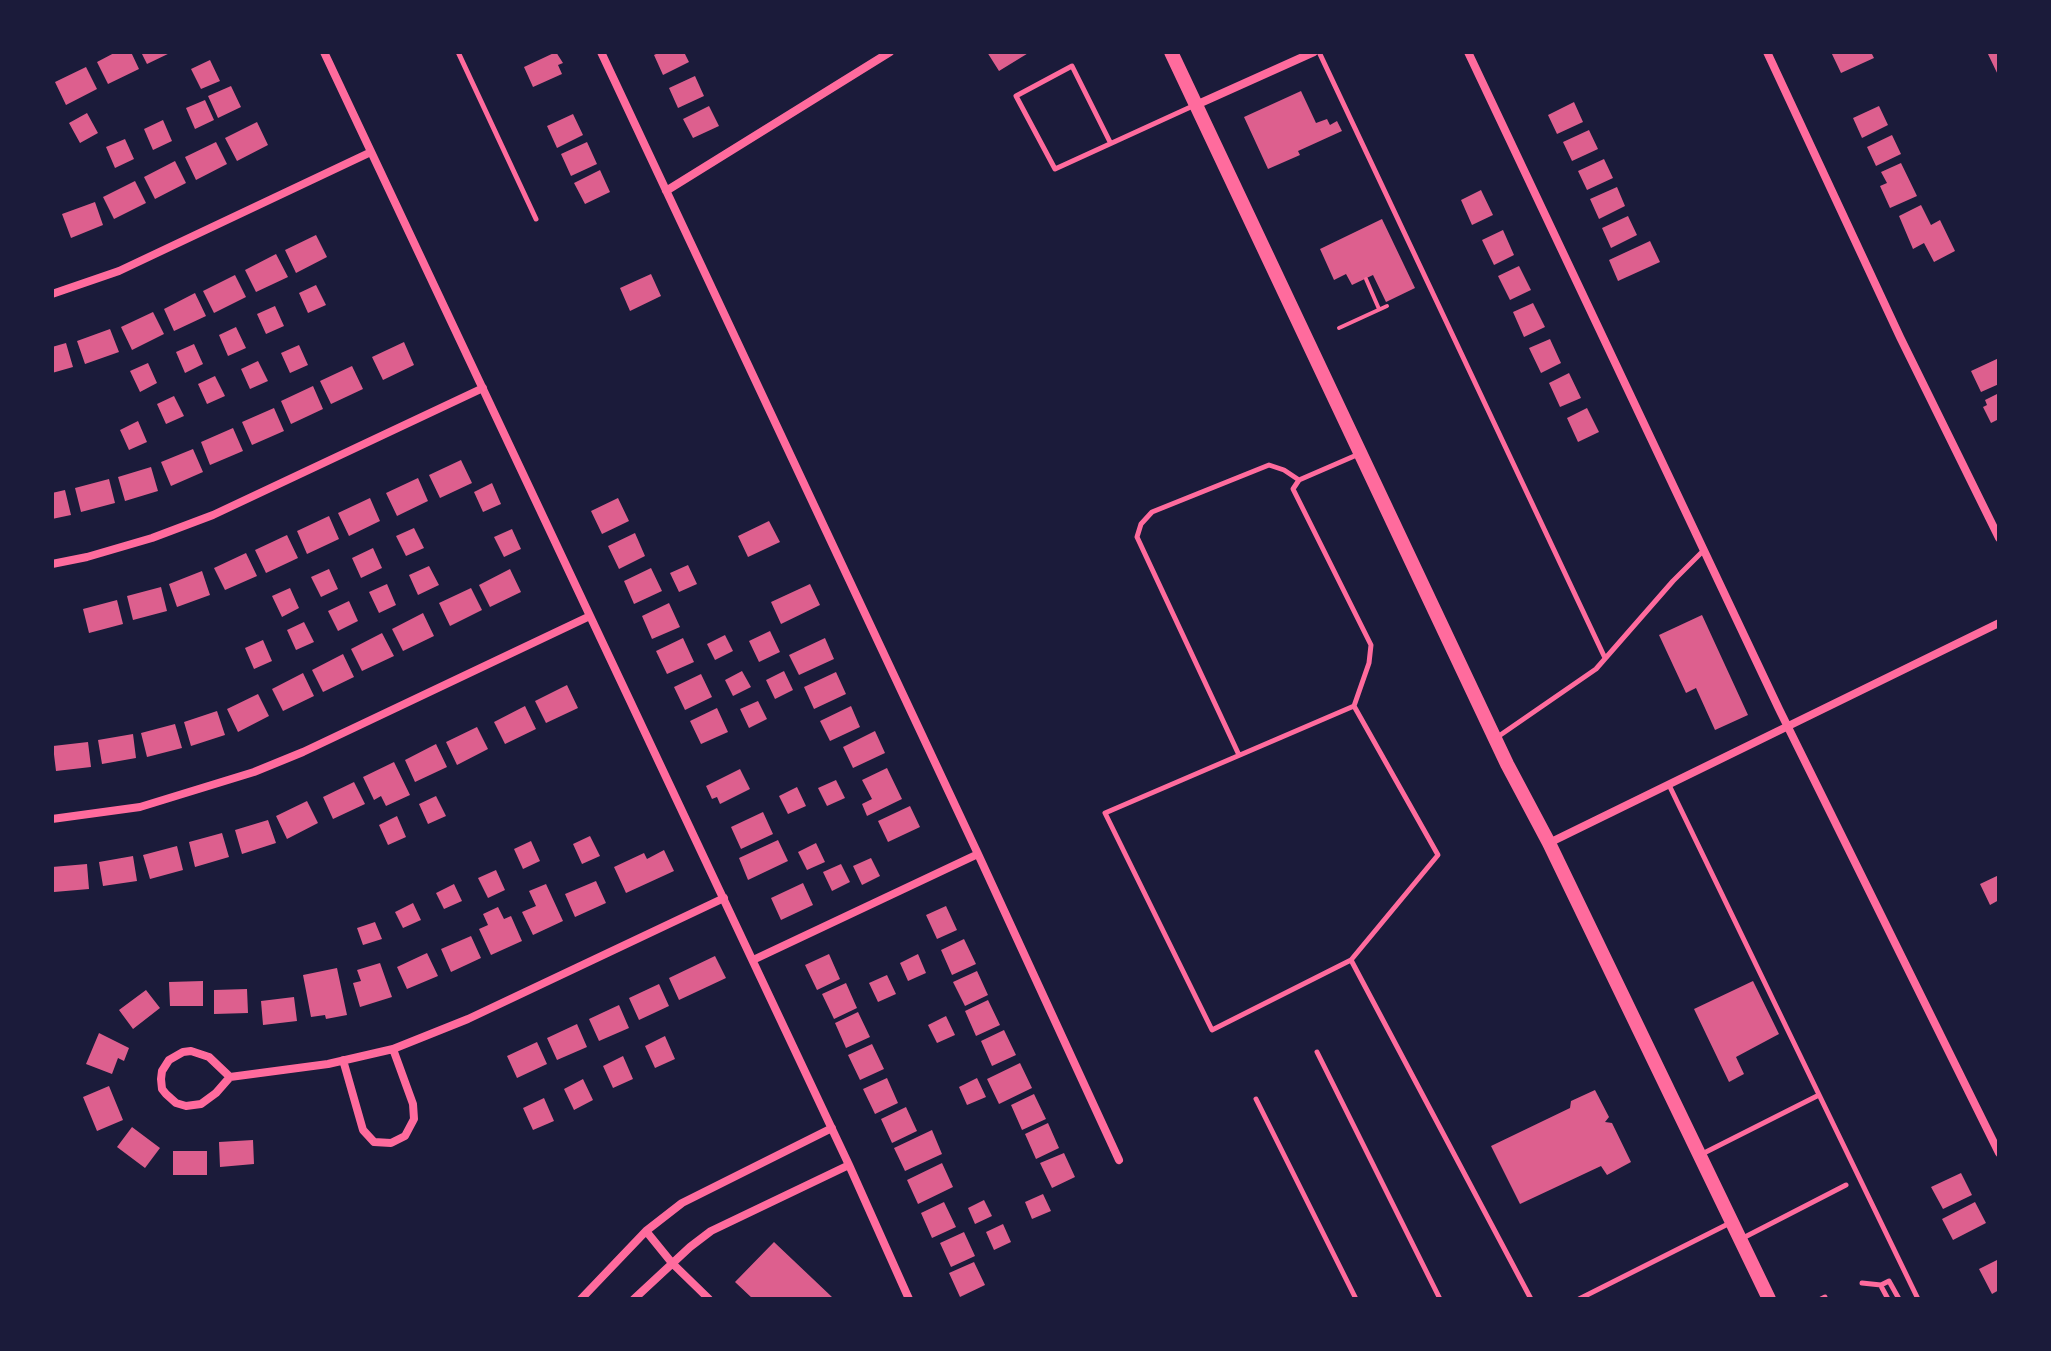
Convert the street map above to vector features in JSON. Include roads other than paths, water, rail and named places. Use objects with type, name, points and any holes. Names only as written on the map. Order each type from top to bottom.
[{"type":"main road","points":[[1171,52],[1495,738],[1549,843],[1769,1299]]},
{"type":"street","points":[[324,52],[832,1128],[909,1299]]},
{"type":"street","points":[[601,52],[1119,1160]]},
{"type":"street","points":[[1196,105],[1316,52]]},
{"type":"street","points":[[1468,52],[1788,728],[1999,1153]]},
{"type":"street","points":[[1767,52],[1900,337],[1999,538]]},
{"type":"street","points":[[666,191],[884,54]]},
{"type":"street","points":[[52,294],[119,271],[371,152]]},
{"type":"street","points":[[52,564],[152,538],[213,515],[483,388]]},
{"type":"street","points":[[52,819],[140,807],[254,772],[303,752],[590,616]]},
{"type":"street","points":[[1549,843],[1999,623]]},
{"type":"street","points":[[753,960],[978,854]]},
{"type":"street","points":[[230,1077],[209,1057],[191,1051],[183,1052],[169,1060],[161,1079],[162,1089],[176,1103],[186,1106],[201,1104],[230,1077],[393,1049],[468,1019],[724,898]]},
{"type":"street","points":[[343,1060],[363,1130],[374,1142],[391,1143],[405,1136],[414,1119],[413,1104],[393,1049]]},
{"type":"street","points":[[581,1299],[646,1231],[682,1203],[832,1128]]},
{"type":"street","points":[[634,1299],[711,1231],[849,1165]]},
{"type":"street","points":[[646,1231],[672,1263],[709,1299]]},
{"type":"lane","points":[[458,52],[536,219]]},
{"type":"lane","points":[[1316,52],[1605,658]]},
{"type":"lane","points":[[1110,142],[1072,66],[1016,96],[1055,169],[1196,105]]},
{"type":"lane","points":[[1354,706],[1438,855],[1351,960],[1212,1030],[1105,813],[1354,706],[1369,663],[1371,645],[1293,489],[1299,480],[1360,454]]},
{"type":"lane","points":[[1239,755],[1137,537],[1141,524],[1152,512],[1269,465],[1299,480]]},
{"type":"lane","points":[[1495,738],[1596,669],[1673,581],[1705,550]]},
{"type":"lane","points":[[1669,785],[1918,1299]]},
{"type":"lane","points":[[1351,960],[1531,1299]]},
{"type":"lane","points":[[1317,1052],[1440,1299]]},
{"type":"lane","points":[[1700,1156],[1819,1095]]},
{"type":"lane","points":[[1256,1099],[1356,1299]]},
{"type":"lane","points":[[1740,1239],[1846,1185]]},
{"type":"lane","points":[[1579,1299],[1732,1222]]},
{"type":"lane","points":[[1862,1283],[1881,1285],[1889,1281],[1899,1299]]},
{"type":"lane","points":[[1881,1285],[1888,1299]]}]
